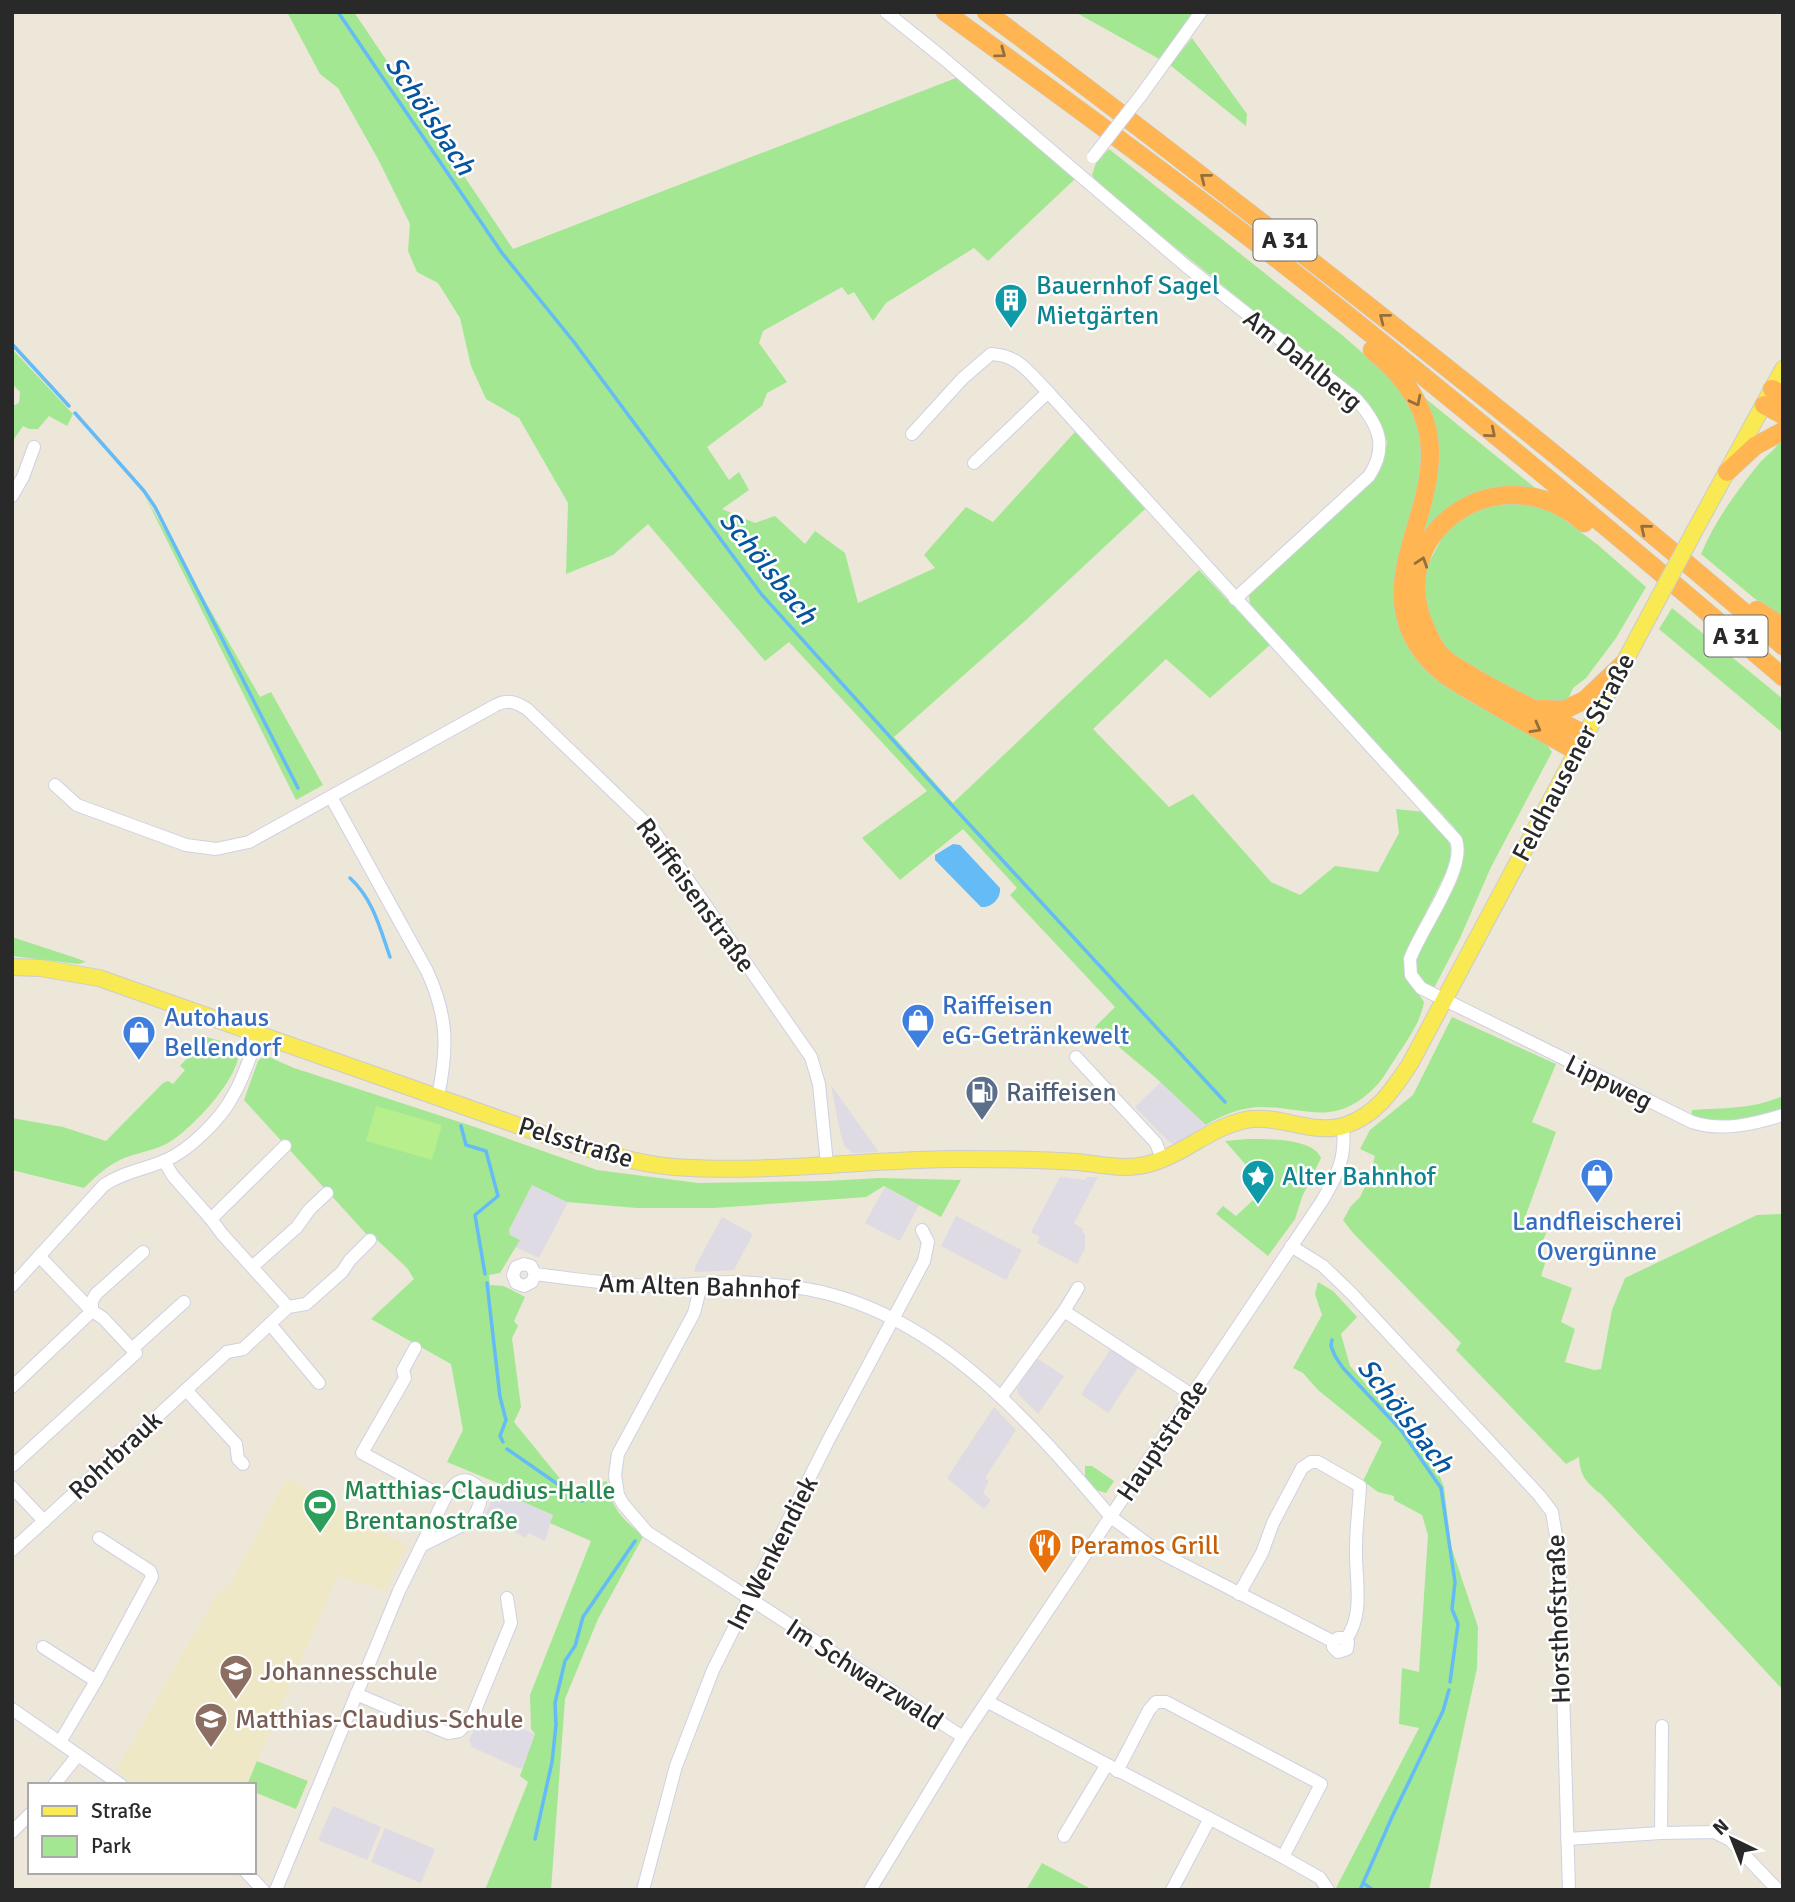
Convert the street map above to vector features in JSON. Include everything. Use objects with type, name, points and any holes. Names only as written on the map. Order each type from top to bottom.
[{"type":"highway","name":"A 31","points":[[945,12],[1137,152],[1343,311],[1689,596],[1783,677]]},
{"type":"highway","name":"A 31","points":[[986,12],[1113,106],[1393,325],[1698,572],[1783,646]]},
{"type":"highway","points":[[1343,311],[1353,334],[1385,361],[1411,390],[1427,427],[1430,453],[1428,474],[1402,578],[1403,603],[1414,638],[1426,657],[1444,675],[1576,751]]},
{"type":"highway","points":[[1764,405],[1783,415]]},
{"type":"highway","points":[[1727,472],[1755,446],[1783,431]]},
{"type":"highway","points":[[1585,734],[1507,697],[1440,654],[1419,615],[1415,589],[1419,566],[1436,531],[1452,516],[1473,503],[1507,494],[1531,495],[1575,515],[1639,568],[1689,596]]},
{"type":"highway","points":[[1698,572],[1732,590],[1783,627]]},
{"type":"highway","points":[[1533,709],[1564,710],[1585,700],[1623,664]]},
{"type":"main road","name":"Feldhausener Straße","points":[[1343,1126],[1364,1117],[1387,1098],[1410,1064],[1695,530],[1764,405],[1778,392],[1783,369]]},
{"type":"main road","name":"Pelsstraße","points":[[12,967],[40,968],[99,978],[546,1136],[621,1158],[671,1167],[733,1169],[960,1159],[1144,1165],[1175,1155],[1219,1128],[1250,1119],[1276,1119],[1329,1128],[1343,1126]]},
{"type":"street","name":"Am Dahlberg","points":[[886,12],[1186,266],[1356,399],[1375,424],[1380,450],[1369,476],[1235,599]]},
{"type":"street","points":[[1079,174],[1142,94],[1201,12]]},
{"type":"street","points":[[912,434],[963,378],[991,354],[1005,354],[1015,359],[1048,392],[1456,840],[1459,850],[1456,868],[1410,959],[1411,975],[1415,982],[1444,1001]]},
{"type":"street","points":[[974,463],[1048,392]]},
{"type":"street","points":[[12,496],[23,478],[34,447]]},
{"type":"street","name":"Raiffeisenstraße","points":[[55,785],[77,805],[186,845],[216,849],[249,842],[500,703],[512,701],[527,709],[654,831],[811,1057],[819,1084],[827,1164]]},
{"type":"street","points":[[331,797],[427,971],[438,997],[445,1023],[445,1058],[438,1096]]},
{"type":"street","name":"Lippweg","points":[[1444,1001],[1692,1122],[1718,1127],[1735,1126],[1783,1115]]},
{"type":"street","points":[[12,1286],[104,1185],[122,1174],[164,1161],[196,1140],[230,1101],[239,1086],[259,1033]]},
{"type":"street","points":[[1076,1057],[1156,1143],[1163,1159]]},
{"type":"street","name":"Hauptstraße","points":[[870,1890],[963,1737],[1322,1201],[1340,1169],[1345,1147],[1343,1126]]},
{"type":"street","points":[[211,1219],[285,1146]]},
{"type":"street","points":[[164,1161],[173,1177],[288,1307]]},
{"type":"street","points":[[252,1267],[296,1227],[327,1193]]},
{"type":"street","name":"Im Wenkendiek","points":[[643,1890],[668,1791],[713,1670],[924,1261],[928,1242],[922,1230]]},
{"type":"street","name":"Rohrbrauk","points":[[12,1550],[227,1352],[243,1349],[288,1307],[306,1304],[342,1272],[370,1240]]},
{"type":"street","name":"Horsthofstraße","points":[[1292,1246],[1324,1266],[1352,1294],[1552,1512],[1559,1554],[1569,1890]]},
{"type":"street","points":[[12,1387],[92,1311],[92,1301],[96,1294],[143,1252]]},
{"type":"street","points":[[12,1466],[136,1353],[39,1256]]},
{"type":"street","name":"Am Alten Bahnhof","points":[[535,1274],[591,1282],[652,1286],[701,1286],[729,1282],[787,1286],[827,1294],[893,1318],[962,1363],[1001,1397],[1042,1438],[1111,1517],[1157,1551],[1239,1594],[1340,1641],[1355,1627],[1359,1572],[1355,1551],[1360,1486],[1318,1462],[1310,1462],[1302,1468],[1273,1523],[1262,1553],[1239,1594]]},
{"type":"street","name":"Im Schwarzwald","points":[[701,1286],[694,1313],[618,1454],[615,1485],[623,1504],[647,1532],[963,1737]]},
{"type":"street","points":[[1001,1397],[1078,1288]]},
{"type":"street","points":[[132,1349],[184,1302]]},
{"type":"street","points":[[1063,1311],[1192,1395]]},
{"type":"street","points":[[270,1324],[319,1383]]},
{"type":"street","points":[[415,1348],[403,1370],[405,1378],[362,1452],[445,1498]]},
{"type":"street","name":"Rohrbrauk","points":[[186,1390],[236,1444],[238,1459],[243,1464]]},
{"type":"street","points":[[276,1890],[399,1591],[421,1546],[451,1486],[464,1480],[474,1483],[481,1493],[475,1516],[469,1522],[421,1546]]},
{"type":"street","name":"Rohrbrauk","points":[[12,1487],[44,1521]]},
{"type":"street","points":[[60,1742],[152,1577],[150,1570],[99,1538]]},
{"type":"street","points":[[356,1694],[447,1732],[459,1731],[471,1720],[511,1623],[507,1598]]},
{"type":"street","points":[[43,1647],[96,1681]]},
{"type":"street","points":[[988,1702],[1283,1857],[1320,1878],[1327,1888]]},
{"type":"street","points":[[1064,1836],[1156,1702],[1166,1702],[1321,1784],[1283,1857]]},
{"type":"street","points":[[12,1709],[118,1783]]},
{"type":"street","points":[[1661,1833],[1662,1726]]},
{"type":"street","points":[[56,1783],[78,1755]]},
{"type":"street","points":[[12,1832],[28,1816]]},
{"type":"street","points":[[1172,1890],[1209,1819]]},
{"type":"street","points":[[1567,1839],[1714,1832],[1730,1840],[1778,1890]]},
{"type":"street","points":[[248,1874],[263,1890]]},
{"type":"shaded area","points":[[1161,1082],[1206,1125],[1178,1144],[1167,1140],[1135,1107]]},
{"type":"shaded area","points":[[831,1085],[878,1151],[853,1153],[845,1147]]},
{"type":"shaded area","points":[[1060,1177],[1085,1180],[1087,1177],[1098,1177],[1074,1223],[1083,1229],[1085,1234],[1085,1249],[1077,1264],[1037,1243],[1040,1237],[1031,1232]]},
{"type":"shaded area","points":[[532,1185],[568,1202],[539,1258],[515,1247],[519,1240],[510,1235],[509,1230]]},
{"type":"shaded area","points":[[885,1187],[919,1205],[900,1241],[865,1223]]},
{"type":"shaded area","points":[[956,1216],[1022,1250],[1006,1280],[941,1246]]},
{"type":"shaded area","points":[[722,1217],[753,1234],[734,1270],[695,1272],[695,1267]]},
{"type":"shaded area","points":[[1110,1350],[1119,1352],[1139,1366],[1108,1413],[1081,1394]]},
{"type":"shaded area","points":[[1035,1357],[1064,1376],[1038,1414],[1019,1395],[1017,1389]]},
{"type":"shaded area","points":[[994,1407],[1016,1430],[985,1478],[989,1481],[983,1493],[991,1500],[984,1509],[947,1478]]},
{"type":"shaded area","points":[[287,1478],[407,1546],[385,1590],[337,1577],[248,1783],[135,1783],[116,1770],[220,1589],[227,1590]]},
{"type":"shaded area","points":[[496,1490],[553,1515],[545,1541],[528,1533],[526,1538],[484,1517]]},
{"type":"shaded area","points":[[481,1712],[535,1734],[523,1767],[520,1769],[472,1747],[469,1741]]},
{"type":"shaded area","points":[[333,1806],[381,1827],[367,1860],[318,1840]]},
{"type":"shaded area","points":[[385,1828],[435,1849],[421,1883],[371,1862]]},
{"type":"green space","points":[[287,12],[354,12],[513,249],[956,78],[1076,178],[988,261],[974,248],[886,303],[873,321],[854,292],[848,295],[842,287],[763,331],[759,343],[787,382],[767,393],[762,406],[707,447],[729,480],[739,472],[749,490],[722,509],[755,523],[775,516],[805,544],[815,531],[845,553],[858,603],[935,568],[924,555],[966,507],[993,522],[1075,432],[1145,509],[1026,620],[894,737],[953,803],[1199,570],[1270,645],[1210,698],[1166,659],[1093,729],[1169,807],[1193,794],[1271,882],[1300,895],[1335,866],[1378,872],[1399,833],[1396,809],[1424,812],[1444,833],[1450,845],[1452,860],[1403,958],[1409,980],[1424,1002],[1422,1010],[1412,1032],[1377,1085],[1348,1107],[1335,1111],[1308,1112],[1255,1107],[1232,1112],[1206,1125],[1156,1078],[1095,1027],[1115,1007],[1010,895],[1017,888],[963,829],[900,880],[862,838],[927,791],[789,642],[765,661],[648,524],[613,555],[566,574],[568,503],[519,418],[486,399],[471,366],[460,318],[438,283],[417,272],[408,251],[410,224],[378,159],[338,88],[320,74]]},
{"type":"green space","points":[[1075,12],[1197,12],[1161,60]]},
{"type":"green space","points":[[1192,38],[1247,114],[1246,126],[1170,65]]},
{"type":"green space","points":[[1109,149],[1342,335],[1410,399],[1423,432],[1423,470],[1400,561],[1446,683],[1469,701],[1546,743],[1552,752],[1491,867],[1460,938],[1434,988],[1420,979],[1415,964],[1424,936],[1450,895],[1462,867],[1463,853],[1459,836],[1454,827],[1250,606],[1249,595],[1253,589],[1376,474],[1382,464],[1387,442],[1382,426],[1368,402],[1100,187],[1092,175],[1096,163]]},
{"type":"green space","points":[[12,349],[73,414],[67,426],[49,416],[38,429],[23,426],[12,442],[12,406],[19,403],[20,392],[12,384]]},
{"type":"green space","points":[[1420,394],[1539,491],[1498,489],[1418,549],[1431,492]]},
{"type":"green space","points":[[1783,435],[1783,618],[1701,554],[1734,496]]},
{"type":"green space","points":[[144,494],[260,697],[271,692],[323,785],[296,800]]},
{"type":"green space","points":[[1505,499],[1550,509],[1598,545],[1646,587],[1616,638],[1586,678],[1573,688],[1567,702],[1555,705],[1534,701],[1462,663],[1440,643],[1428,620],[1423,574],[1449,524]]},
{"type":"green space","points":[[1672,608],[1783,699],[1783,733],[1659,629]]},
{"type":"green space","points":[[12,937],[86,962],[78,964],[12,956]]},
{"type":"green space","points":[[1452,1017],[1556,1064],[1532,1122],[1556,1132],[1523,1223],[1546,1233],[1538,1253],[1547,1257],[1541,1276],[1572,1288],[1561,1322],[1575,1329],[1565,1362],[1594,1370],[1601,1369],[1612,1310],[1625,1278],[1757,1215],[1783,1214],[1783,1690],[1588,1482],[1582,1474],[1579,1457],[1566,1464],[1456,1350],[1461,1343],[1343,1220],[1360,1197],[1369,1178],[1375,1156],[1360,1149],[1370,1130],[1413,1095]]},
{"type":"green space","points":[[206,1037],[238,1046],[238,1057],[234,1071],[214,1100],[178,1136],[163,1145],[115,1163],[98,1174],[84,1188],[12,1170],[12,1118],[63,1127],[106,1141],[163,1083],[168,1081],[173,1084],[185,1070],[180,1066]]},
{"type":"green space","points":[[263,1057],[597,1170],[698,1183],[879,1178],[961,1180],[941,1217],[884,1186],[866,1197],[714,1208],[637,1208],[567,1202],[532,1185],[509,1230],[510,1235],[520,1240],[500,1273],[489,1275],[490,1285],[504,1286],[525,1297],[514,1321],[518,1326],[512,1338],[521,1407],[514,1422],[566,1486],[592,1501],[603,1482],[607,1481],[614,1506],[630,1525],[644,1535],[598,1619],[565,1699],[551,1890],[485,1890],[528,1782],[520,1776],[535,1734],[531,1729],[530,1695],[591,1541],[550,1523],[553,1515],[496,1490],[500,1484],[447,1462],[463,1430],[451,1364],[371,1319],[414,1279],[407,1268],[373,1236],[370,1238],[244,1100],[258,1061]]},
{"type":"green space","points":[[1783,1096],[1783,1110],[1759,1116],[1737,1120],[1691,1117],[1692,1110],[1750,1106]]},
{"type":"green space","points":[[376,1106],[442,1125],[432,1160],[366,1141]]},
{"type":"green space","points":[[1248,1139],[1299,1143],[1316,1151],[1321,1158],[1302,1197],[1295,1219],[1268,1256],[1216,1214],[1223,1206],[1236,1216],[1266,1188],[1225,1141]]},
{"type":"green space","points":[[1318,1282],[1333,1291],[1357,1317],[1341,1334],[1350,1366],[1436,1467],[1444,1487],[1451,1546],[1478,1627],[1477,1668],[1429,1890],[1335,1890],[1419,1728],[1399,1724],[1402,1668],[1419,1672],[1428,1535],[1422,1515],[1394,1500],[1394,1496],[1378,1492],[1363,1481],[1382,1442],[1318,1390],[1303,1373],[1293,1368],[1322,1315],[1315,1294]]},
{"type":"green space","points":[[1085,1466],[1092,1466],[1114,1481],[1106,1493],[1096,1490],[1085,1477]]},
{"type":"green space","points":[[257,1761],[308,1781],[296,1809],[256,1793],[256,1783],[248,1783]]},
{"type":"green space","points":[[1042,1863],[1093,1890],[1026,1890]]},
{"type":"water","points":[[953,844],[960,845],[1000,888],[995,902],[981,907],[935,860],[935,855]]},
{"type":"waterway","name":"Schölsbach","points":[[338,12],[502,253],[574,342],[762,595],[1225,1102]]},
{"type":"waterway","points":[[12,344],[69,406]]},
{"type":"waterway","points":[[75,413],[155,507],[298,788]]},
{"type":"waterway","points":[[350,878],[365,895],[390,957]]},
{"type":"waterway","points":[[461,1126],[466,1145],[486,1151],[498,1196],[475,1215],[485,1274]]},
{"type":"waterway","points":[[487,1283],[500,1397],[506,1420],[500,1436],[503,1442]]},
{"type":"waterway","name":"Schölsbach","points":[[1332,1340],[1331,1346],[1343,1368],[1401,1430],[1441,1488],[1455,1582],[1452,1609],[1458,1624],[1450,1682]]},
{"type":"waterway","points":[[507,1449],[582,1501]]},
{"type":"waterway","points":[[535,1839],[552,1762],[556,1725],[555,1703],[565,1661],[575,1646],[583,1617],[635,1541]]},
{"type":"waterway","name":"Schölsbach","points":[[1360,1890],[1443,1711],[1449,1690]]},
{"type":"waterway","points":[[1363,1883],[1373,1890]]},
{"type":"place","name":"Bauernhof Sagel Mietgärten","points":[[1011,330]]},
{"type":"place","name":"Raiffeisen eG-Getränkewelt","points":[[918,1050]]},
{"type":"place","name":"Autohaus Bellendorf","points":[[139,1062]]},
{"type":"place","name":"Raiffeisen","points":[[982,1122]]},
{"type":"place","name":"Landfleischerei Overgünne","points":[[1597,1205]]},
{"type":"place","name":"Alter Bahnhof","points":[[1258,1206]]},
{"type":"place","name":"Matthias-Claudius-Halle Brentanostraße","points":[[320,1535]]},
{"type":"place","name":"Peramos Grill","points":[[1045,1575]]},
{"type":"place","name":"Johannesschule","points":[[236,1701]]},
{"type":"place","name":"Matthias-Claudius-Schule","points":[[211,1749]]}]
